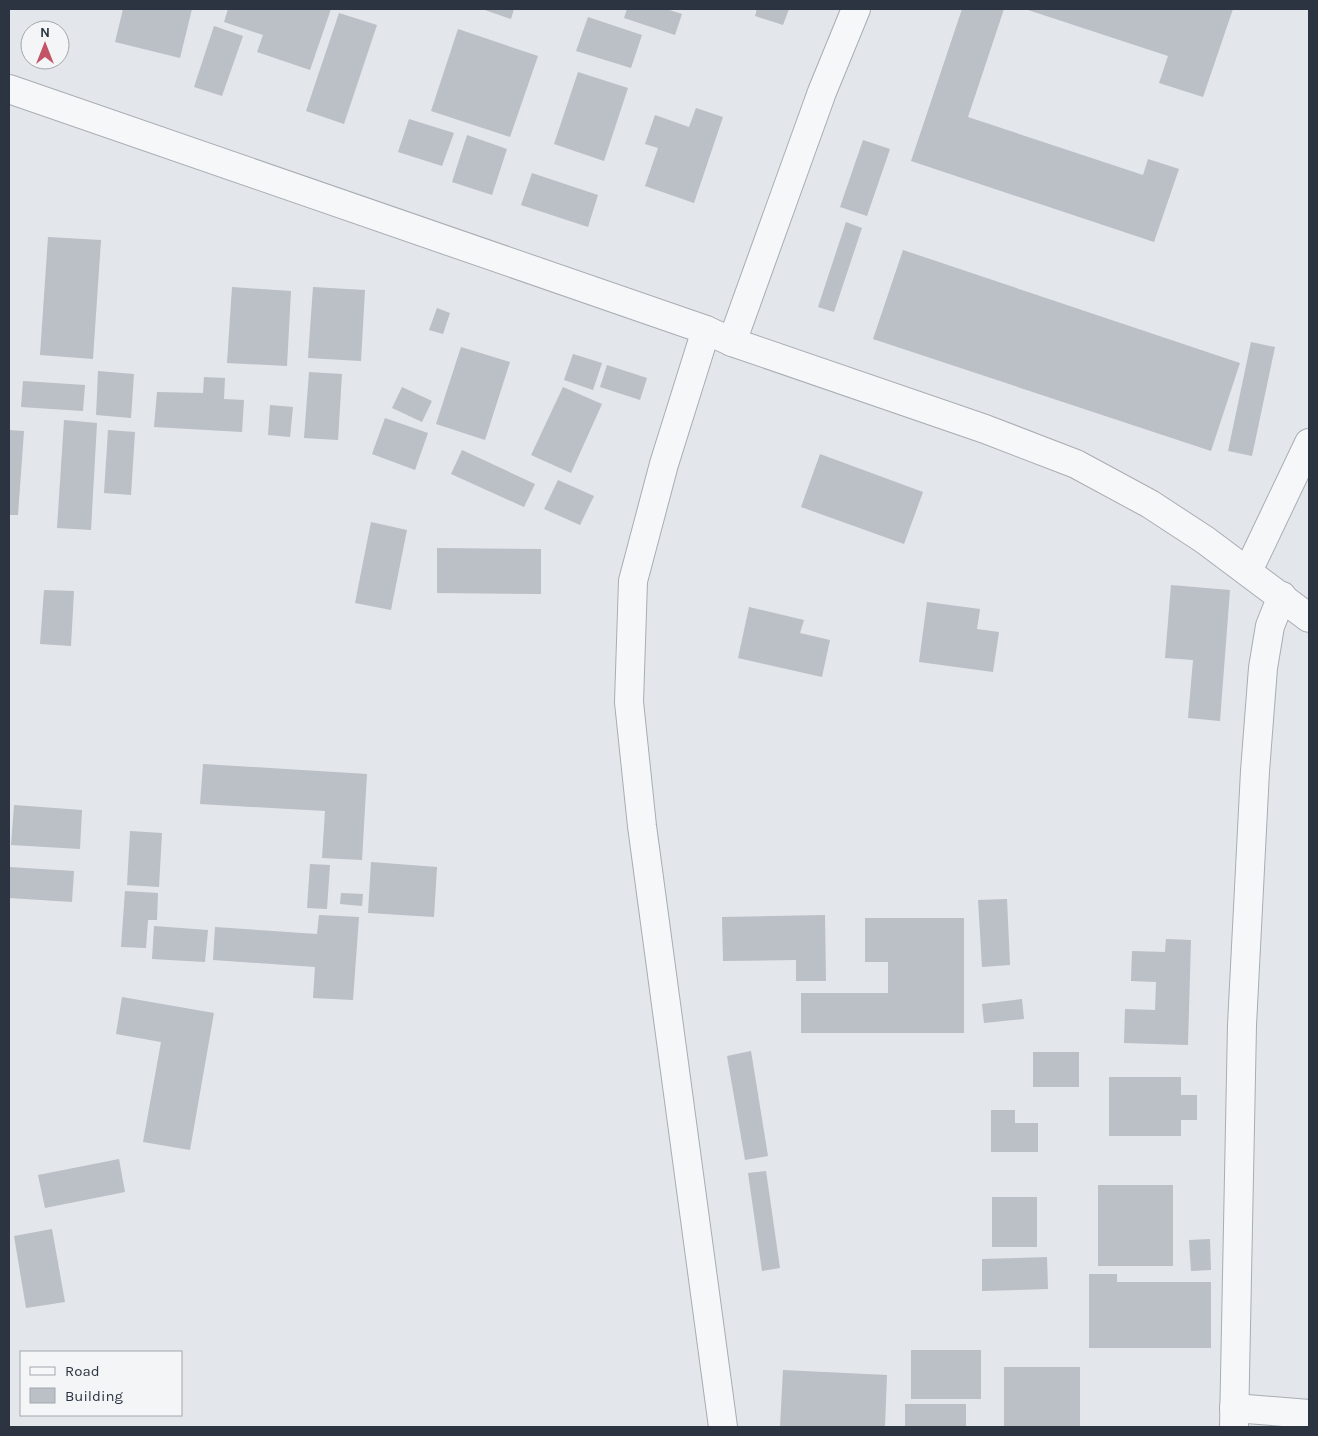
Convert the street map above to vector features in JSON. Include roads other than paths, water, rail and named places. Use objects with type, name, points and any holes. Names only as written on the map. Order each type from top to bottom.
[{"type":"street","points":[[732,342],[822,92],[856,9]]},
{"type":"street","points":[[9,89],[706,330],[732,342],[985,429],[1076,464],[1150,504],[1205,540],[1309,618]]},
{"type":"street","points":[[706,330],[664,464],[633,581],[629,702],[644,835],[723,1427]]},
{"type":"street","points":[[1248,571],[1309,443]]},
{"type":"street","points":[[1282,596],[1270,626],[1263,668],[1255,771],[1242,1025],[1234,1418],[1309,1414]]}]
